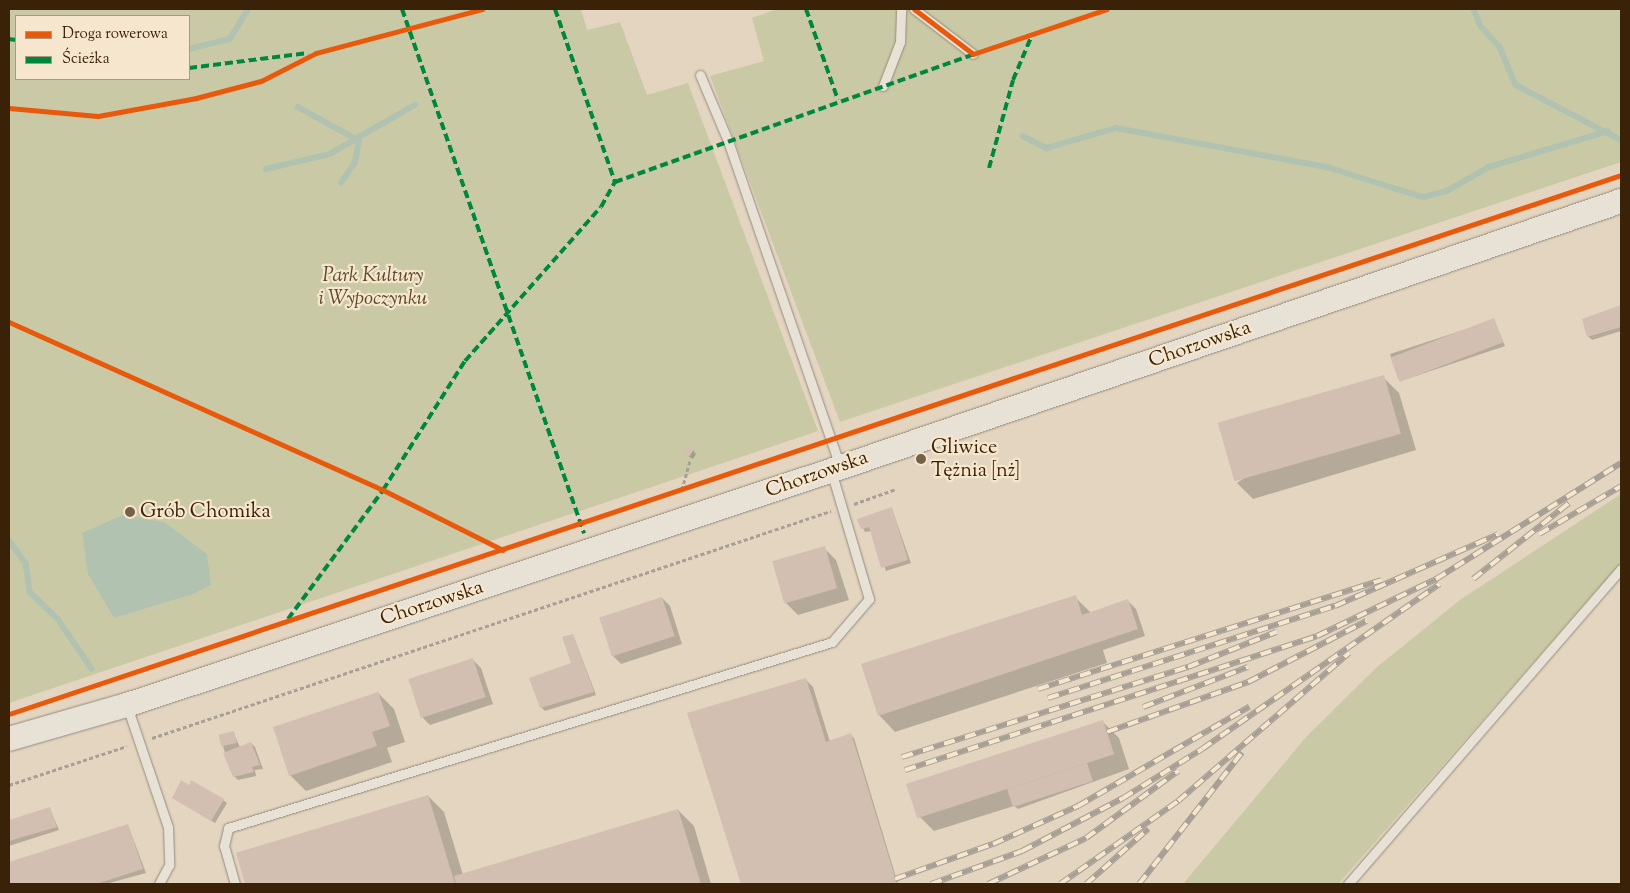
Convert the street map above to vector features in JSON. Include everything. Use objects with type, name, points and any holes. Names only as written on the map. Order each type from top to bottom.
[{"type":"main road","name":"Chorzowska","points":[[9,739],[127,705],[835,469],[1621,202]]},
{"type":"lane","points":[[883,86],[900,42],[902,9]]},
{"type":"lane","points":[[914,9],[973,54]]},
{"type":"lane","points":[[235,884],[224,846],[228,828],[832,642],[869,599],[842,508],[835,469],[728,141],[700,75]]},
{"type":"lane","points":[[1348,884],[1621,569]]},
{"type":"lane","points":[[127,705],[168,827],[168,865],[159,884]]},
{"type":"path","points":[[682,490],[690,461]]},
{"type":"path","points":[[9,785],[896,489]]},
{"type":"green space","name":"Park Kultury i Wypoczynku","points":[[9,9],[581,9],[587,30],[620,22],[647,95],[688,83],[818,431],[9,703]]},
{"type":"green space","points":[[777,9],[1621,9],[1621,162],[840,422],[710,76],[764,61],[752,18]]},
{"type":"green space","points":[[1621,494],[1621,563],[1338,884],[1183,884],[1307,736],[1377,667],[1460,600]]},
{"type":"shaded area","points":[[123,515],[164,522],[207,554],[211,585],[193,594],[114,618],[88,574],[82,533]]},
{"type":"building","points":[[1621,305],[1621,327],[1587,337],[1582,319]]},
{"type":"building","points":[[1494,318],[1503,342],[1400,382],[1390,358]]},
{"type":"building","points":[[1384,375],[1401,434],[1235,481],[1218,423]]},
{"type":"building","points":[[688,446],[694,449],[689,457],[683,453]]},
{"type":"building","points":[[892,507],[908,560],[881,568],[869,527],[861,529],[857,519]]},
{"type":"building","points":[[825,546],[837,588],[784,603],[772,561]]},
{"type":"building","points":[[1076,595],[1082,615],[1128,599],[1138,629],[878,716],[861,664]]},
{"type":"building","points":[[662,597],[675,636],[612,656],[599,617]]},
{"type":"building","points":[[573,634],[594,692],[540,708],[529,678],[571,663],[562,637]]},
{"type":"building","points":[[473,658],[486,697],[421,718],[408,679]]},
{"type":"building","points":[[806,678],[826,742],[851,733],[897,884],[741,884],[687,713]]},
{"type":"building","points":[[378,692],[390,726],[372,732],[377,746],[289,776],[273,727]]},
{"type":"building","points":[[1103,720],[1114,754],[917,818],[906,784]]},
{"type":"building","points":[[234,731],[237,743],[221,747],[218,735]]},
{"type":"building","points":[[251,742],[260,765],[252,767],[254,772],[233,777],[223,753]]},
{"type":"building","points":[[1087,763],[1093,781],[1013,807],[1007,789]]},
{"type":"building","points":[[181,780],[189,785],[191,780],[224,799],[211,821],[172,798]]},
{"type":"building","points":[[428,795],[455,884],[245,884],[236,853]]},
{"type":"building","points":[[50,807],[57,827],[9,841],[9,820]]},
{"type":"building","points":[[678,809],[701,884],[456,884],[454,876]]},
{"type":"building","points":[[128,824],[143,869],[96,884],[9,884],[9,862]]},
{"type":"waterway","points":[[190,49],[230,39],[248,9]]},
{"type":"waterway","points":[[1474,9],[1480,25],[1500,47],[1516,85],[1621,140]]},
{"type":"waterway","points":[[266,169],[330,154],[415,105]]},
{"type":"waterway","points":[[298,107],[356,139]]},
{"type":"waterway","points":[[1023,136],[1047,148],[1116,128],[1327,167],[1423,197],[1447,191],[1489,167],[1608,131]]},
{"type":"waterway","points":[[341,183],[355,162],[360,136]]},
{"type":"waterway","points":[[9,540],[26,563],[30,592],[58,619],[92,669]]},
{"type":"railway","points":[[905,770],[1317,636],[1436,579],[1621,463]]},
{"type":"railway","points":[[1539,534],[1621,486]]},
{"type":"railway","points":[[1473,579],[1569,503]]},
{"type":"railway","points":[[1048,698],[1335,606],[1498,534]]},
{"type":"railway","points":[[1038,689],[1381,580]]},
{"type":"railway","points":[[931,884],[1022,851],[1123,798],[1202,749],[1439,584]]},
{"type":"railway","points":[[1107,732],[1248,682],[1366,621]]},
{"type":"railway","points":[[902,757],[1188,667],[1276,632]]},
{"type":"railway","points":[[1060,884],[1178,801],[1349,653]]},
{"type":"railway","points":[[1143,707],[1248,667]]},
{"type":"railway","points":[[895,879],[993,844],[1078,806],[1249,707]]},
{"type":"railway","points":[[1139,884],[1242,752]]},
{"type":"railway","points":[[988,884],[1086,838],[1178,771]]},
{"type":"railway","points":[[1086,884],[1148,829]]},
{"type":"marked path","points":[[402,9],[584,533]]},
{"type":"marked path","points":[[555,9],[615,182]]},
{"type":"marked path","points":[[806,9],[838,100]]},
{"type":"marked path","points":[[989,168],[1013,80],[1032,35]]},
{"type":"marked path","points":[[9,39],[15,40]]},
{"type":"marked path","points":[[190,68],[308,53]]},
{"type":"marked path","points":[[288,619],[383,490],[465,361],[601,207],[615,182],[975,54]]},
{"type":"cycle path","points":[[9,108],[98,116],[196,98],[261,81],[316,53],[482,9]]},
{"type":"cycle path","points":[[914,9],[973,54],[1107,9]]},
{"type":"cycle path","points":[[9,714],[1621,175]]},
{"type":"cycle path","points":[[9,322],[383,490],[503,550]]},
{"type":"place","name":"Gliwice Tężnia [nż]","points":[[921,459]]},
{"type":"place","name":"Grób Chomika","points":[[130,512]]}]
